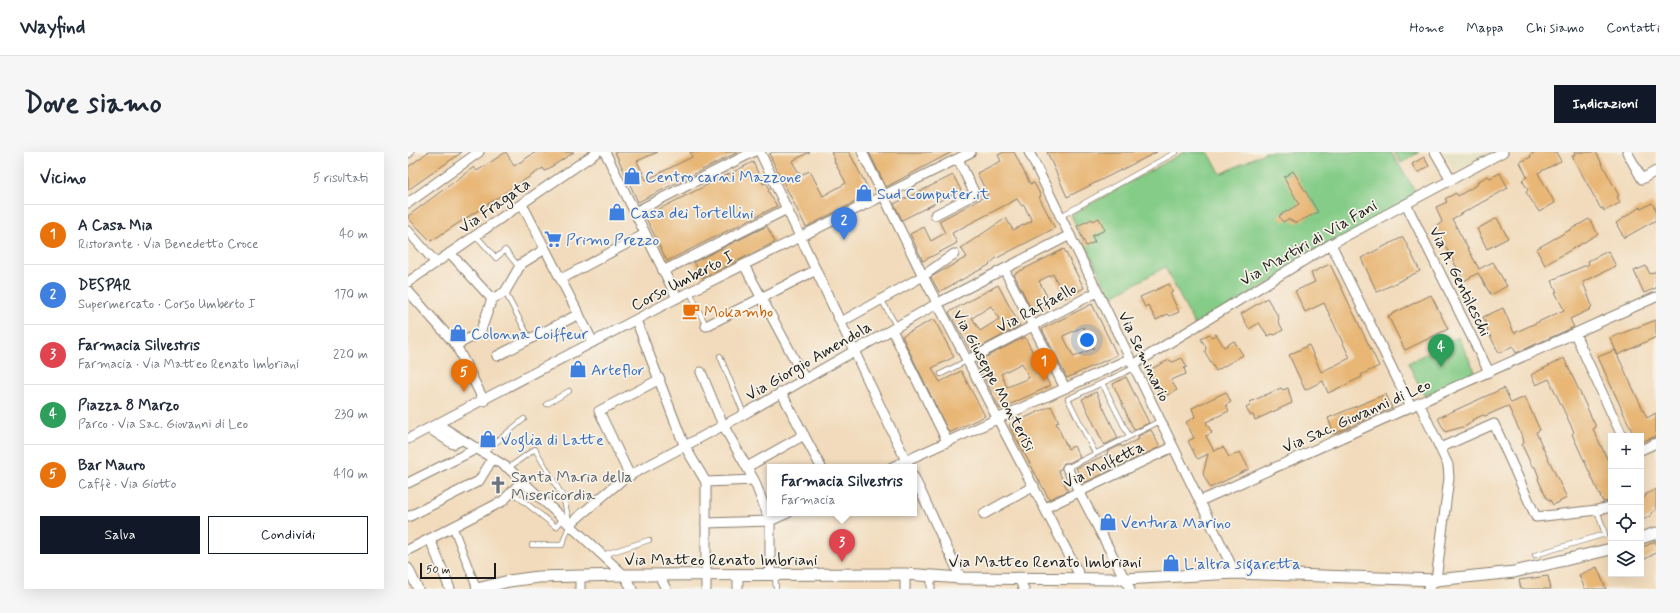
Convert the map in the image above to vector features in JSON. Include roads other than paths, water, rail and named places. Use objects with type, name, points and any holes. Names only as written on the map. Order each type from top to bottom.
[{"type":"street","points":[[408,203],[479,152]]},
{"type":"street","name":"Via Fragata","points":[[408,282],[596,152]]},
{"type":"street","points":[[605,152],[676,298]]},
{"type":"street","points":[[635,212],[753,152]]},
{"type":"street","points":[[760,152],[908,464]]},
{"type":"street","name":"Via Giuseppe Monterisi","points":[[862,152],[923,276],[1081,578]]},
{"type":"street","name":"Corso Umberto I","points":[[409,437],[434,427],[484,401],[676,298],[971,152]]},
{"type":"street","name":"Via Seminario","points":[[1029,152],[1235,573]]},
{"type":"street","points":[[1435,152],[1451,180]]},
{"type":"street","name":"Via Martiri di Via Fani","points":[[908,464],[947,441],[998,417],[1065,388],[1132,364],[1331,244],[1503,152]]},
{"type":"street","points":[[1627,152],[1642,179],[1656,171]]},
{"type":"street","points":[[935,215],[975,194],[958,159]]},
{"type":"street","points":[[522,204],[593,342]]},
{"type":"street","name":"Via A. Gentileschi","points":[[1406,204],[1489,372]]},
{"type":"street","points":[[663,271],[787,209]]},
{"type":"street","points":[[408,231],[436,263]]},
{"type":"street","points":[[561,279],[645,234]]},
{"type":"street","name":"Via Giorgio Amendola","points":[[567,521],[623,479],[684,445],[723,426],[894,328],[1070,234]]},
{"type":"street","points":[[1331,244],[1448,465],[1449,478],[1436,580],[1428,589]]},
{"type":"street","points":[[456,345],[480,333],[492,299],[505,292],[521,264],[546,249]]},
{"type":"street","points":[[450,253],[492,299]]},
{"type":"street","points":[[841,322],[923,276],[954,254]]},
{"type":"street","points":[[744,265],[805,379]]},
{"type":"street","points":[[1004,269],[1065,388]]},
{"type":"street","points":[[706,326],[762,299],[816,270]]},
{"type":"street","points":[[408,291],[456,345],[484,401]]},
{"type":"street","name":"Via Raffaello","points":[[968,360],[1097,292]]},
{"type":"street","name":"Via Sac. Giovanni di Leo","points":[[1200,501],[1656,298]]},
{"type":"street","points":[[497,356],[579,314]]},
{"type":"street","points":[[636,320],[660,379],[684,445],[706,482],[706,589]]},
{"type":"street","points":[[894,328],[947,441]]},
{"type":"street","points":[[1575,334],[1621,433]]},
{"type":"street","points":[[701,372],[723,426],[754,480],[767,513]]},
{"type":"street","points":[[630,476],[599,411],[660,379]]},
{"type":"street","points":[[781,392],[818,464]]},
{"type":"street","points":[[1440,448],[1494,424],[1536,517],[1608,508]]},
{"type":"street","points":[[434,427],[462,440],[500,463],[567,521],[624,575],[632,589]]},
{"type":"street","points":[[747,467],[804,435]]},
{"type":"street","points":[[1644,449],[1656,443]]},
{"type":"street","name":"Via Molfetta","points":[[1045,508],[1173,447]]},
{"type":"street","points":[[408,483],[480,451]]},
{"type":"street","points":[[408,517],[479,481],[500,463]]},
{"type":"street","points":[[1067,468],[1078,492],[1130,589]]},
{"type":"street","points":[[706,482],[754,480]]},
{"type":"street","points":[[408,550],[503,501],[522,481]]},
{"type":"street","points":[[917,483],[961,578]]},
{"type":"street","points":[[984,514],[1034,486]]},
{"type":"street","points":[[768,516],[770,521],[773,574]]},
{"type":"street","points":[[706,523],[770,521],[781,516]]},
{"type":"street","points":[[453,527],[479,589]]},
{"type":"street","points":[[1644,537],[1656,533]]},
{"type":"street","points":[[430,539],[450,589]]},
{"type":"street","name":"Via Matteo Renato Imbriani","points":[[479,589],[538,577],[624,575],[706,576],[773,574],[905,574],[1021,584],[1081,578],[1124,579],[1235,573],[1436,580],[1514,572],[1608,549]]},
{"type":"street","points":[[408,568],[418,589]]},
{"type":"street","points":[[904,589],[905,574]]},
{"type":"street","points":[[659,575],[666,589]]},
{"type":"street","points":[[738,575],[738,589]]},
{"type":"street","points":[[931,576],[931,589]]},
{"type":"street","points":[[580,577],[580,589]]},
{"type":"lane","points":[[1061,216],[1176,152]]},
{"type":"lane","points":[[479,239],[496,258],[505,250],[519,267]]},
{"type":"lane","points":[[505,292],[530,339]]},
{"type":"lane","points":[[690,292],[706,326]]},
{"type":"lane","points":[[882,299],[894,328]]},
{"type":"lane","points":[[720,356],[744,414]]},
{"type":"lane","points":[[941,374],[968,360]]},
{"type":"lane","points":[[1096,453],[1068,399],[1102,383],[1132,364]]},
{"type":"lane","points":[[1102,383],[1129,436]]},
{"type":"lane","points":[[547,404],[569,392]]},
{"type":"lane","points":[[480,451],[524,419]]},
{"type":"lane","points":[[1067,468],[1160,421]]},
{"type":"lane","points":[[500,463],[535,449],[563,497],[567,521],[562,545],[532,545]]},
{"type":"lane","points":[[512,492],[556,527],[567,521]]},
{"type":"lane","points":[[1535,555],[1605,534],[1597,510]]},
{"type":"lane","points":[[603,555],[649,540]]},
{"type":"lane","points":[[773,574],[776,589]]},
{"type":"place","name":"Centro carni Mazzone","points":[[632,176]]},
{"type":"place","name":"Sud Computer.it","points":[[864,193]]},
{"type":"place","name":"Casa dei Tortellini","points":[[617,212]]},
{"type":"place","name":"Primo Prezzo","points":[[553,239]]},
{"type":"place","name":"DESPAR","points":[[844,240]]},
{"type":"place","name":"Mokambo","points":[[691,311]]},
{"type":"place","name":"Colonna Coiffeur","points":[[458,333]]},
{"type":"place","name":"Piazza 8 Marzo","points":[[1441,367]]},
{"type":"place","name":"Arteflor","points":[[578,369]]},
{"type":"place","name":"A Casa Mia","points":[[1044,381]]},
{"type":"place","name":"Bar Mauro","points":[[464,392]]},
{"type":"place","name":"Voglia di Latte","points":[[488,439]]},
{"type":"place","name":"Santa Maria della Misericordia","points":[[498,485]]},
{"type":"place","name":"Ventura Marino","points":[[1108,522]]},
{"type":"place","name":"Farmacia Silvestris","points":[[842,562]]},
{"type":"place","name":"L'altra sigaretta","points":[[1171,563]]}]
